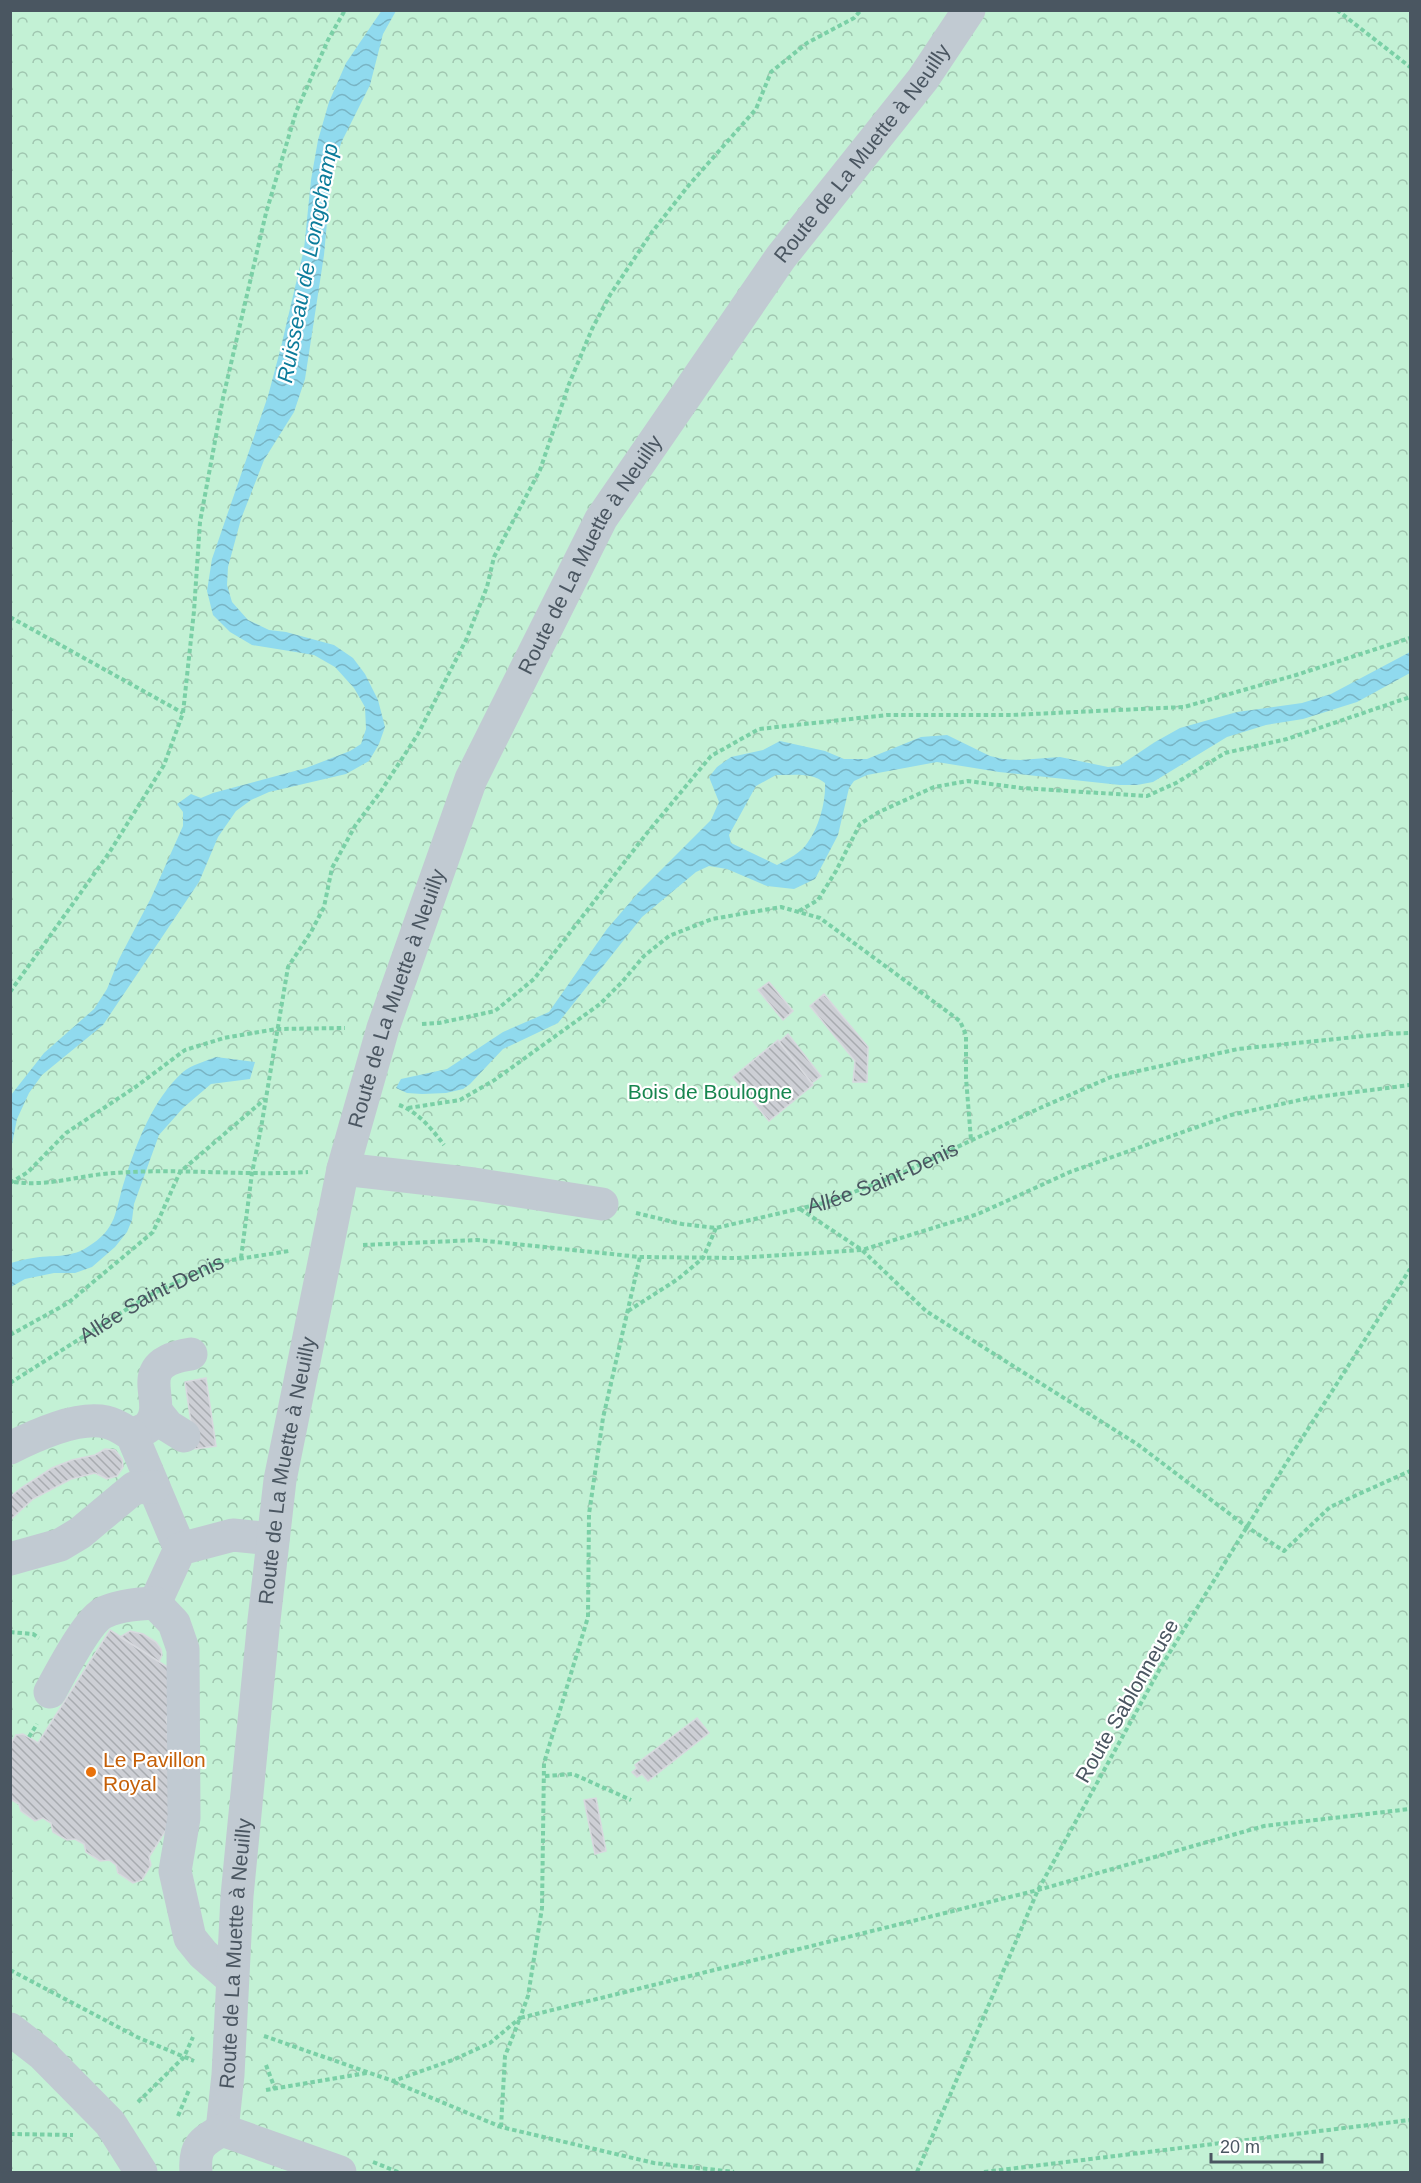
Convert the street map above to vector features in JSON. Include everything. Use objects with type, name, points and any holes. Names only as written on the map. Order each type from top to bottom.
[{"type":"street","name":"Route de La Muette à Neuilly","points":[[222,2130],[237,1896],[280,1480],[343,1169],[382,1028],[471,779],[601,519],[781,257],[924,79],[969,10]]},
{"type":"street","points":[[343,1169],[474,1184],[602,1204]]},
{"type":"street","points":[[184,1436],[168,1426],[156,1412],[153,1383],[159,1366],[174,1356],[191,1354]]},
{"type":"street","points":[[132,1435],[148,1426],[156,1412]]},
{"type":"street","points":[[10,1448],[69,1424],[105,1422],[119,1426],[132,1435],[180,1549],[155,1603]]},
{"type":"street","points":[[10,1559],[60,1545],[80,1533],[134,1488],[154,1487]]},
{"type":"street","points":[[180,1549],[233,1535],[273,1539]]},
{"type":"street","points":[[50,1692],[92,1622],[103,1613],[132,1604],[155,1603],[174,1623],[183,1648],[184,1818],[175,1871],[190,1938],[232,1979]]},
{"type":"street","points":[[10,2029],[42,2054],[110,2123],[141,2172]]},
{"type":"street","points":[[196,2172],[195,2158],[204,2140],[222,2130],[340,2172]]},
{"type":"path","points":[[10,992],[109,853],[164,765],[183,713],[195,611],[200,522],[227,378],[266,213],[296,112],[328,40],[345,10]]},
{"type":"path","points":[[241,1258],[252,1173],[288,967],[324,907],[332,868],[355,826],[418,734],[466,640],[487,587],[494,557],[540,470],[578,360],[592,328],[610,295],[652,232],[689,185],[756,109],[771,72],[807,43],[854,18],[861,10]]},
{"type":"path","points":[[1337,10],[1410,67]]},
{"type":"path","points":[[10,617],[183,713]]},
{"type":"path","points":[[12,1183],[28,1172],[66,1133],[137,1086],[185,1050],[224,1038],[277,1029],[382,1028],[439,1023],[495,1011],[534,979],[647,833],[711,756],[759,729],[887,715],[1011,715],[1184,707],[1296,675],[1410,638]]},
{"type":"path","points":[[798,912],[818,900],[860,825],[879,812],[934,787],[968,781],[1021,788],[1147,796],[1176,783],[1225,753],[1287,739],[1410,697]]},
{"type":"path","points":[[408,1108],[460,1101],[493,1081],[600,1004],[644,956],[669,936],[712,919],[781,907],[820,918],[960,1021],[966,1035],[970,1140]]},
{"type":"path","name":"Allée Saint-Denis","points":[[602,1204],[682,1224],[716,1228],[828,1202],[898,1175],[970,1140],[1121,1074],[1238,1049],[1410,1033]]},
{"type":"path","points":[[354,1245],[477,1240],[640,1257],[703,1258],[862,1250],[978,1214],[1070,1172],[1231,1115],[1309,1098],[1410,1085]]},
{"type":"path","points":[[12,1335],[68,1303],[153,1232],[180,1172],[266,1098]]},
{"type":"path","points":[[12,1183],[32,1185],[113,1173],[274,1174],[343,1169]]},
{"type":"path","points":[[800,1209],[862,1250],[926,1311],[1137,1444],[1247,1527],[1284,1551],[1330,1507],[1410,1471]]},
{"type":"path","points":[[628,1311],[678,1279],[703,1258],[716,1228]]},
{"type":"path","name":"Allée Saint-Denis","points":[[10,1383],[146,1297],[219,1262],[298,1250]]},
{"type":"path","points":[[501,2127],[505,2056],[528,1996],[542,1908],[544,1763],[588,1617],[589,1514],[603,1418],[640,1257]]},
{"type":"path","name":"Route Sablonneuse","points":[[916,2172],[1038,1890],[1162,1665],[1410,1269]]},
{"type":"path","points":[[545,1776],[573,1774],[632,1800]]},
{"type":"path","points":[[393,2081],[453,2060],[490,2043],[520,2018],[1038,1890],[1264,1826],[1410,1809]]},
{"type":"path","points":[[10,1970],[137,2037],[195,2061]]},
{"type":"path","points":[[230,2031],[277,2039],[393,2081],[501,2127],[654,2163],[734,2172]]},
{"type":"path","points":[[130,2108],[149,2093],[184,2057]]},
{"type":"path","points":[[266,2090],[368,2073]]},
{"type":"path","points":[[984,2172],[1410,2120]]},
{"type":"path","points":[[10,2134],[79,2135]]},
{"type":"green space","name":"Bois de Boulogne","points":[[11,11],[1410,11],[1410,2172],[11,2172]]},
{"type":"water","name":"Ruisseau de Longchamp","points":[[382,10],[396,11],[383,34],[370,85],[341,143],[331,178],[324,255],[305,379],[294,412],[264,460],[241,519],[228,567],[227,585],[232,602],[248,620],[269,630],[286,632],[334,645],[353,658],[365,674],[378,700],[385,727],[379,744],[369,761],[346,774],[269,792],[251,800],[236,811],[218,837],[199,882],[103,1025],[42,1075],[29,1093],[17,1119],[11,1149],[11,1095],[44,1053],[94,1009],[107,989],[119,959],[151,898],[183,826],[183,812],[177,804],[191,794],[201,798],[306,768],[350,751],[361,744],[366,729],[365,707],[354,688],[335,667],[314,655],[252,645],[230,632],[213,615],[207,591],[212,559],[268,396],[281,347],[304,249],[311,180],[318,140],[329,102],[346,63]]},
{"type":"water","points":[[1410,652],[1410,673],[1357,702],[1303,719],[1266,725],[1227,737],[1153,782],[1120,785],[999,772],[937,762],[867,775],[854,781],[849,788],[838,835],[815,879],[794,889],[767,886],[727,869],[709,866],[696,872],[642,917],[558,1023],[503,1049],[463,1089],[446,1093],[422,1094],[407,1093],[396,1088],[401,1079],[447,1069],[503,1032],[549,1012],[607,929],[638,893],[711,820],[719,802],[709,777],[717,767],[731,757],[763,750],[780,741],[825,751],[844,759],[867,759],[921,737],[947,735],[990,756],[1003,759],[1060,757],[1108,767],[1119,766],[1180,728],[1237,712],[1302,703],[1331,694]],"holes":[[[776,775],[802,775],[820,779],[825,783],[821,814],[812,836],[798,853],[777,865],[731,843],[729,835],[756,786]]]},
{"type":"water","points":[[216,1057],[255,1062],[250,1079],[211,1084],[183,1108],[159,1135],[134,1204],[132,1220],[127,1232],[115,1247],[92,1267],[75,1273],[54,1273],[25,1279],[11,1287],[11,1263],[30,1258],[74,1253],[97,1241],[114,1218],[135,1150],[147,1122],[163,1095],[183,1072],[194,1065]]},
{"type":"building","points":[[769,982],[793,1011],[783,1020],[758,990]]},
{"type":"building","points":[[824,994],[868,1047],[867,1082],[853,1082],[855,1061],[810,1006]]},
{"type":"building","points":[[788,1034],[821,1076],[812,1083],[779,1042]]},
{"type":"building","points":[[778,1040],[813,1085],[769,1121],[733,1077]]},
{"type":"building","points":[[206,1378],[216,1446],[195,1449],[185,1382]]},
{"type":"building","points":[[105,1449],[115,1450],[122,1459],[123,1467],[117,1476],[107,1479],[95,1473],[71,1479],[33,1499],[10,1520],[10,1497],[21,1488],[52,1468],[72,1460],[95,1455]]},
{"type":"building","name":"Le Pavillon Royal","points":[[110,1630],[172,1670],[172,1704],[166,1720],[170,1731],[167,1734],[171,1738],[175,1816],[149,1857],[151,1865],[142,1880],[133,1883],[118,1873],[116,1865],[109,1860],[100,1861],[86,1852],[84,1844],[75,1839],[67,1840],[53,1832],[51,1823],[43,1818],[35,1821],[21,1811],[19,1804],[10,1799],[10,1745],[16,1735],[23,1734],[38,1743]]},
{"type":"building","points":[[130,1631],[143,1634],[156,1642],[162,1655],[159,1662],[120,1637]]},
{"type":"building","points":[[697,1718],[709,1733],[648,1781],[642,1774],[637,1777],[632,1772],[637,1768],[635,1765]]},
{"type":"building","points":[[596,1798],[606,1851],[595,1854],[584,1800]]},
{"type":"place","name":"Le Pavillon Royal","points":[[91,1772]]}]
